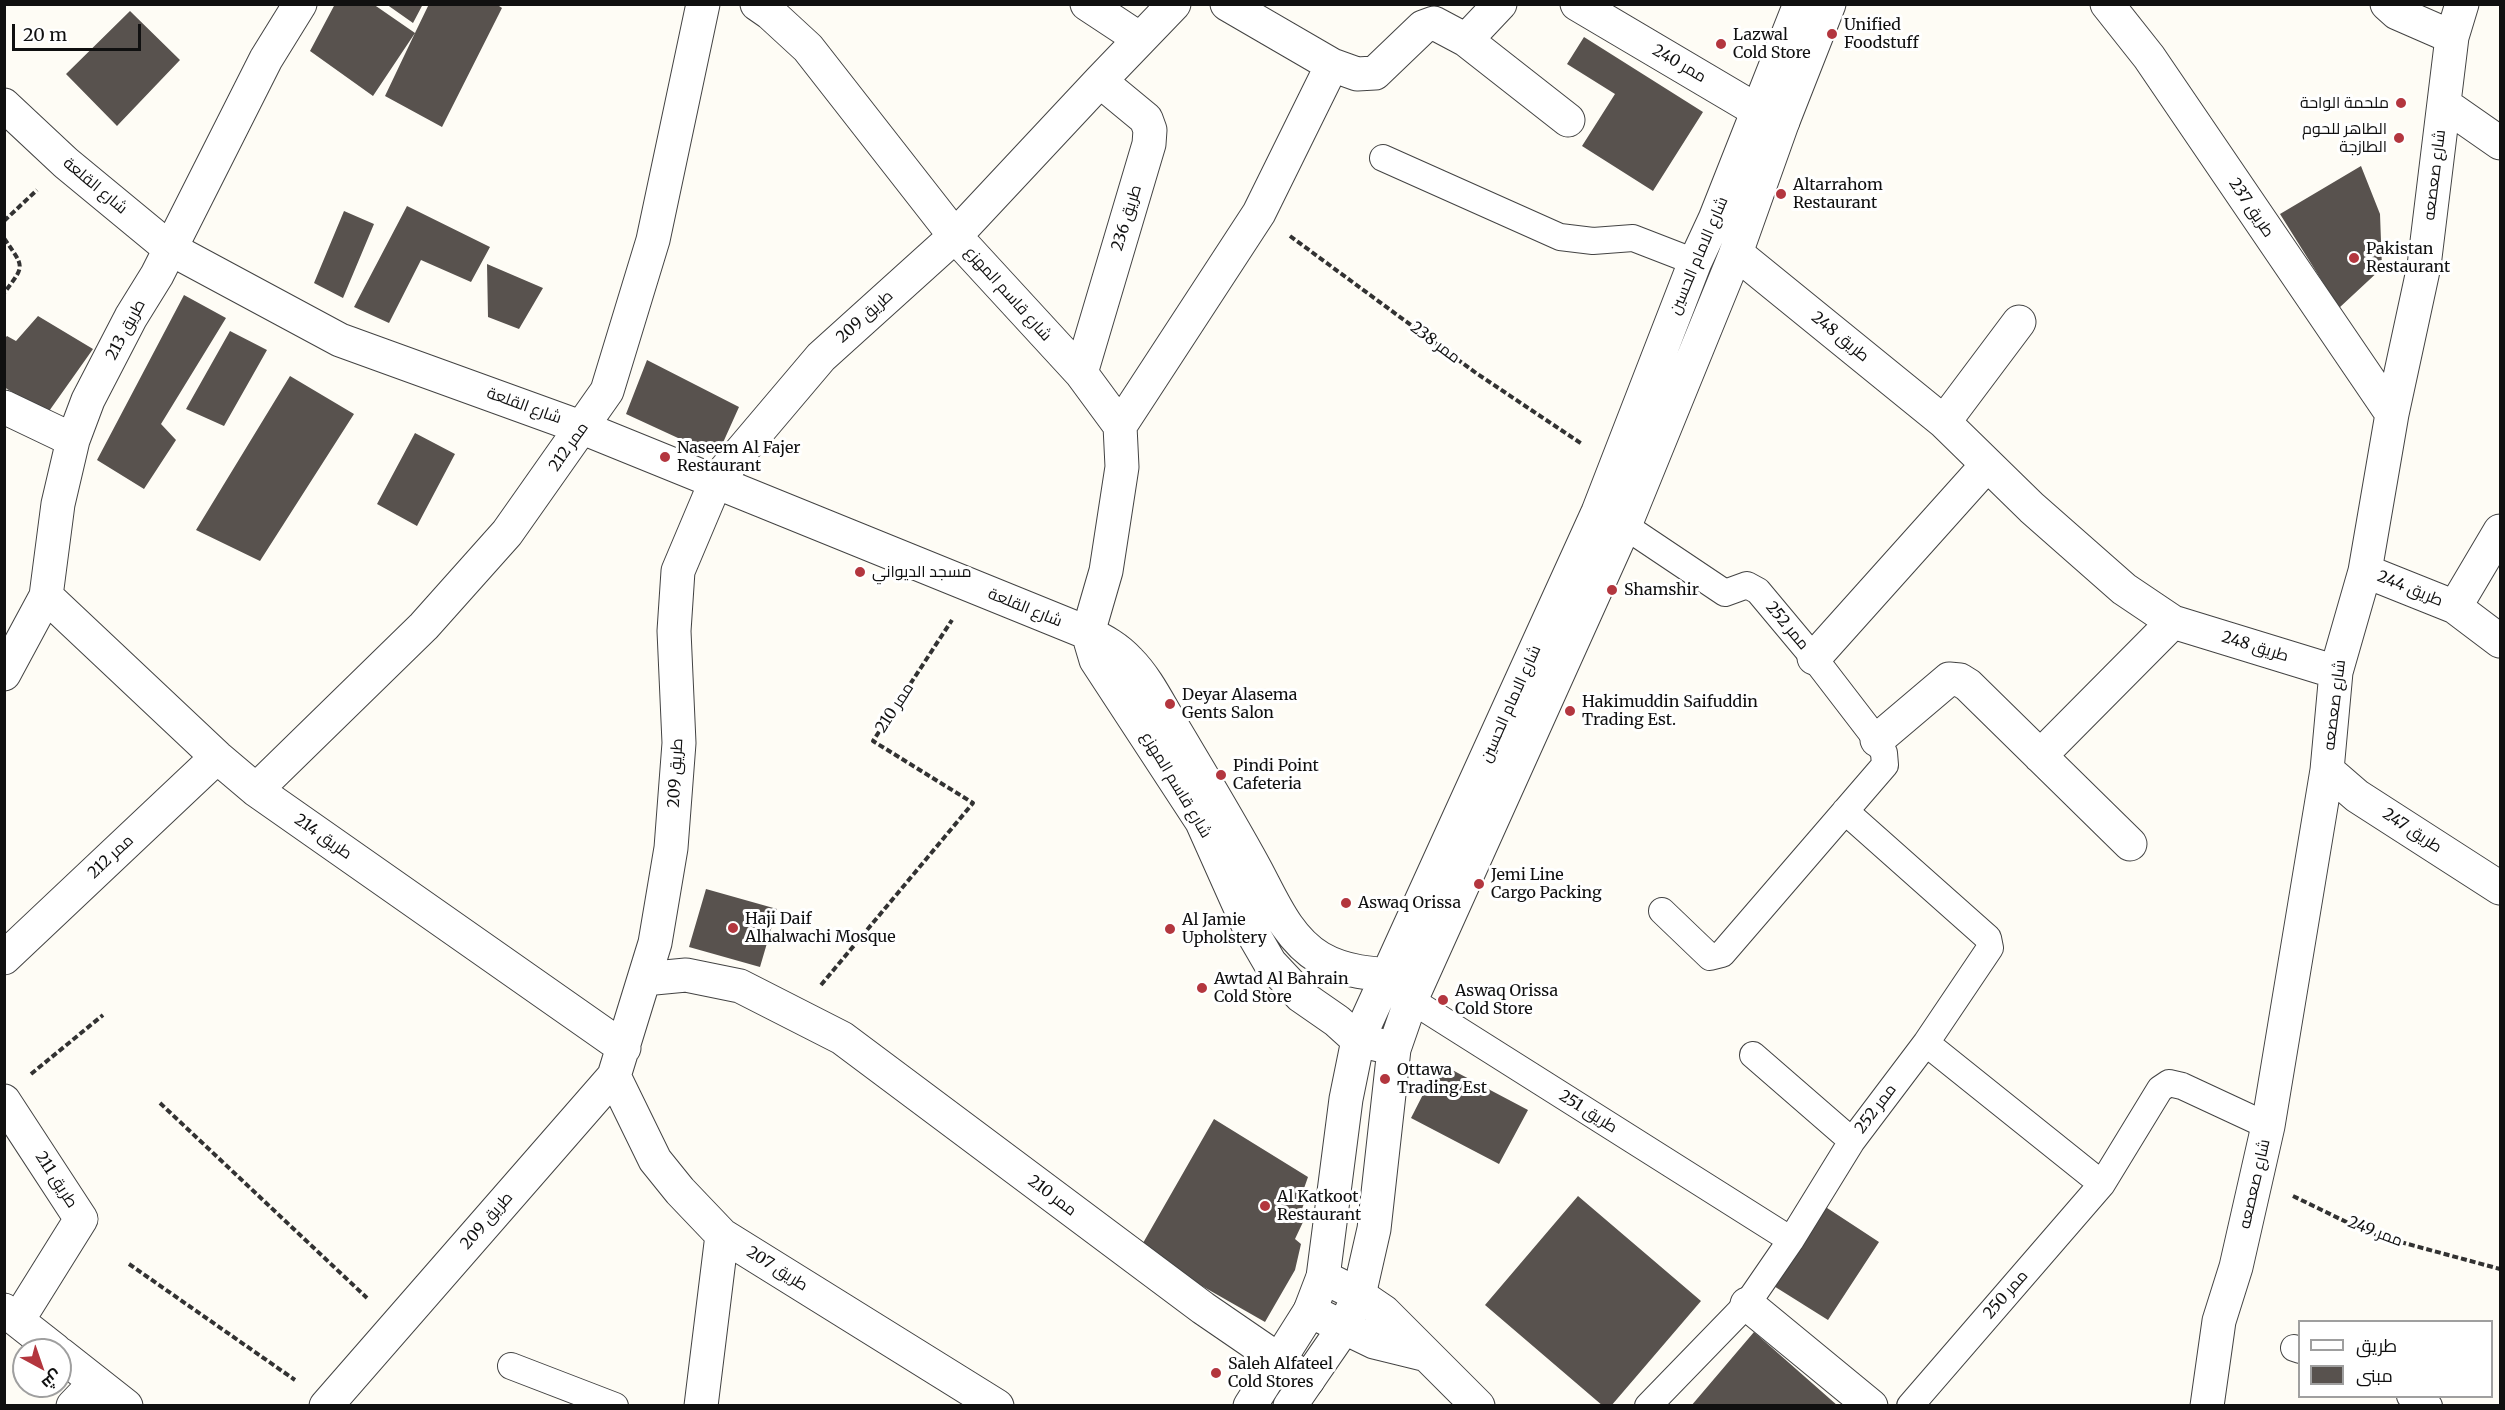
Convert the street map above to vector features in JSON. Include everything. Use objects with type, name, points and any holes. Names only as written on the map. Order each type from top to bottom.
[{"type":"street","name":"طريق 213","points":[[4,674],[46,596],[58,504],[73,440],[88,400],[131,317],[157,275],[266,59],[300,4]]},
{"type":"street","name":"ممر 212","points":[[256,790],[424,626],[507,533],[607,391],[653,240],[703,4]]},
{"type":"street","name":"شارع قاسم المهزع","points":[[756,4],[770,13],[808,48],[956,236],[1081,373],[1120,426]]},
{"type":"street","points":[[1087,4],[1140,39]]},
{"type":"street","points":[[956,236],[1174,4]]},
{"type":"street","points":[[1227,4],[1332,65],[1357,75],[1375,73],[1423,27],[1434,24],[1466,40],[1568,120]]},
{"type":"street","points":[[1466,40],[1500,4]]},
{"type":"street","name":"ممر 240","points":[[1577,4],[1771,116]]},
{"type":"street","name":"شارع الامام الحسين","points":[[1250,1406],[1310,1311],[1323,1278],[1346,1099],[1358,1040],[1401,985],[1612,519],[1629,473],[1731,234],[1771,116],[1800,4]]},
{"type":"street","name":"شارع الامام الحسين","points":[[1771,116],[1829,4]]},
{"type":"street","name":"طريق 237","points":[[2107,4],[2149,57],[2392,414]]},
{"type":"street","points":[[2387,4],[2397,13],[2452,37]]},
{"type":"street","name":"شارع صعصعه","points":[[2207,1406],[2219,1321],[2236,1267],[2268,1126],[2327,770],[2336,672],[2365,571],[2392,414],[2424,266],[2452,37],[2462,4]]},
{"type":"street","points":[[1088,633],[1106,571],[1122,467],[1120,426],[1259,213],[1332,65]]},
{"type":"street","name":"طريق 236","points":[[1081,373],[1149,144],[1150,129],[1146,119],[1100,81]]},
{"type":"street","points":[[2444,104],[2500,143]]},
{"type":"street","name":"شارع القلعة","points":[[4,105],[66,163],[169,248],[340,340],[583,428],[1088,633]]},
{"type":"street","name":"شارع الامام الحسين","points":[[1629,473],[1695,262],[1731,234]]},
{"type":"street","name":"طريق 248","points":[[1731,234],[1944,422],[2032,508],[2124,589],[2173,622],[2336,672]]},
{"type":"street","name":"طريق 209","points":[[327,1404],[396,1326],[619,1062],[655,943],[664,897],[674,816],[679,743],[674,631],[678,571],[716,481],[821,357],[956,236]]},
{"type":"street","points":[[1944,422],[2019,322]]},
{"type":"street","points":[[4,407],[73,440]]},
{"type":"street","points":[[1814,658],[1988,465]]},
{"type":"street","name":"طريق 244","points":[[2456,607],[2500,531]]},
{"type":"street","name":"طريق 244","points":[[2365,571],[2456,607],[2500,641]]},
{"type":"street","name":"طريق 214","points":[[46,596],[217,757],[256,790],[619,1062]]},
{"type":"street","points":[[2040,756],[2173,622]]},
{"type":"street","name":"شارع قاسم المهزع","points":[[1088,633],[1114,647],[1131,662],[1142,678],[1226,815],[1286,924],[1300,942],[1318,957],[1339,968],[1401,985]]},
{"type":"street","name":"شارع قاسم المهزع","points":[[1088,633],[1096,660],[1202,822],[1248,925],[1270,963],[1301,996],[1338,1021],[1358,1040],[1394,1049]]},
{"type":"street","points":[[1878,740],[1949,679],[1960,680],[1968,685],[2130,844]]},
{"type":"street","name":"ممر 212","points":[[4,958],[217,757]]},
{"type":"street","name":"طريق 247","points":[[2327,770],[2357,796],[2500,888]]},
{"type":"street","name":"ممر 210","points":[[644,979],[686,975],[741,986],[842,1038],[1114,1243],[1280,1361],[1299,1393]]},
{"type":"street","name":"شارع الامام الحسين","points":[[1299,1393],[1343,1329],[1359,1295],[1374,1229],[1401,985]]},
{"type":"street","name":"طريق 207","points":[[619,1062],[655,1160],[680,1191],[722,1235],[997,1406]]},
{"type":"street","name":"طريق 211","points":[[11,1315],[81,1219],[13,1091]]},
{"type":"street","points":[[701,1406],[722,1235]]},
{"type":"street","points":[[1323,1278],[1359,1295],[1384,1312],[1407,1332],[1478,1406]]},
{"type":"street","points":[[1747,1304],[1871,1406]]},
{"type":"street","points":[[1310,1311],[1343,1329],[1374,1342],[1427,1355]]},
{"type":"street","points":[[11,1315],[40,1338]]},
{"type":"street","points":[[72,1364],[126,1406]]},
{"type":"street","points":[[73,1406],[95,1383]]},
{"type":"lane","points":[[1383,158],[1560,237],[1593,242],[1633,238],[1695,262]]},
{"type":"lane","name":"ممر 252","points":[[1612,519],[1725,593],[1747,585],[1752,586],[1814,658],[1878,740],[1884,753],[1885,765],[1722,954],[1710,957],[1662,910]]},
{"type":"lane","name":"ممر 252","points":[[1648,1406],[1747,1304],[1852,1141],[1926,1043],[1990,948],[1988,938],[1845,811]]},
{"type":"lane","name":"طريق 251","points":[[1401,985],[1791,1239]]},
{"type":"lane","points":[[1926,1043],[2102,1184]]},
{"type":"lane","name":"ممر 252","points":[[1753,1055],[1852,1141]]},
{"type":"lane","name":"ممر 250","points":[[1910,1406],[2102,1184],[2160,1089],[2169,1083],[2182,1086],[2268,1126]]},
{"type":"lane","points":[[511,1366],[615,1406]]},
{"type":"lane","points":[[2414,1398],[2429,1406]]},
{"type":"path","name":"ممر 238","points":[[1259,213],[1476,373],[1629,473]]},
{"type":"path","points":[[4,238],[21,264],[21,270],[4,293]]},
{"type":"path","name":"ممر 210","points":[[797,1013],[973,803],[873,741],[973,588]]},
{"type":"path","points":[[13,1091],[103,1015]]},
{"type":"path","points":[[160,1103],[396,1326]]},
{"type":"path","name":"ممر 249","points":[[2256,1179],[2372,1234],[2500,1269]]},
{"type":"path","points":[[129,1264],[327,1404]]},
{"type":"building","points":[[335,4],[373,4],[415,33],[373,96],[310,51]]},
{"type":"building","points":[[386,4],[423,4],[413,23]]},
{"type":"building","points":[[429,4],[496,4],[502,8],[442,127],[385,96]]},
{"type":"building","points":[[130,11],[180,60],[117,126],[66,74]]},
{"type":"building","points":[[1584,37],[1703,112],[1653,191],[1582,146],[1615,94],[1567,64]]},
{"type":"building","points":[[2361,166],[2380,214],[2382,268],[2339,308],[2280,214]]},
{"type":"building","points":[[407,206],[490,247],[471,282],[421,260],[389,323],[354,307]]},
{"type":"building","points":[[344,211],[374,224],[343,298],[314,283]]},
{"type":"building","points":[[487,264],[543,288],[519,329],[488,317]]},
{"type":"building","points":[[184,295],[226,318],[161,424],[176,440],[144,489],[97,460]]},
{"type":"building","points":[[38,316],[93,349],[47,414],[4,387],[4,339],[7,336],[16,341]]},
{"type":"building","points":[[230,331],[267,350],[224,426],[186,409]]},
{"type":"building","points":[[647,360],[739,407],[717,456],[626,414]]},
{"type":"building","points":[[290,376],[354,414],[260,561],[196,530]]},
{"type":"building","points":[[415,433],[455,454],[417,526],[377,504]]},
{"type":"building","name":"Haji Daif Alhalwachi Mosque","points":[[706,889],[777,909],[760,967],[689,947]]},
{"type":"building","points":[[1439,1063],[1528,1110],[1499,1164],[1411,1118]]},
{"type":"building","points":[[1214,1119],[1308,1177],[1302,1194],[1306,1198],[1299,1217],[1303,1222],[1295,1239],[1301,1244],[1295,1270],[1265,1322],[1139,1250]]},
{"type":"building","points":[[1578,1196],[1701,1301],[1611,1406],[1603,1406],[1485,1305]]},
{"type":"building","points":[[1821,1204],[1879,1242],[1828,1320],[1769,1283]]},
{"type":"building","points":[[1754,1332],[1838,1406],[1691,1406]]},
{"type":"place","name":"Unified Foodstuff","points":[[1832,34]]},
{"type":"place","name":"Lazwal Cold Store","points":[[1721,44]]},
{"type":"place","name":"ملحمة الواحة","points":[[2401,103]]},
{"type":"place","name":"الطاهر للحوم الطازجة","points":[[2399,138]]},
{"type":"place","name":"Altarrahom Restaurant","points":[[1781,194]]},
{"type":"place","name":"Pakistan Restaurant","points":[[2354,258]]},
{"type":"place","name":"Naseem Al Fajer Restaurant","points":[[665,457]]},
{"type":"place","name":"مسجد الديواني","points":[[860,572]]},
{"type":"place","name":"Shamshir","points":[[1612,590]]},
{"type":"place","name":"Deyar Alasema Gents Salon","points":[[1170,704]]},
{"type":"place","name":"Hakimuddin Saifuddin Trading Est.","points":[[1570,711]]},
{"type":"place","name":"Pindi Point Cafeteria","points":[[1221,775]]},
{"type":"place","name":"Jemi Line Cargo Packing","points":[[1479,884]]},
{"type":"place","name":"Aswaq Orissa","points":[[1346,903]]},
{"type":"place","name":"Haji Daif Alhalwachi Mosque","points":[[733,928]]},
{"type":"place","name":"Al Jamie Upholstery","points":[[1170,929]]},
{"type":"place","name":"Awtad Al Bahrain Cold Store","points":[[1202,988]]},
{"type":"place","name":"Aswaq Orissa Cold Store","points":[[1443,1000]]},
{"type":"place","name":"Ottawa Trading Est","points":[[1385,1079]]},
{"type":"place","name":"Al Katkoot Restaurant","points":[[1265,1206]]},
{"type":"place","name":"Saleh Alfateel Cold Stores","points":[[1216,1373]]}]
